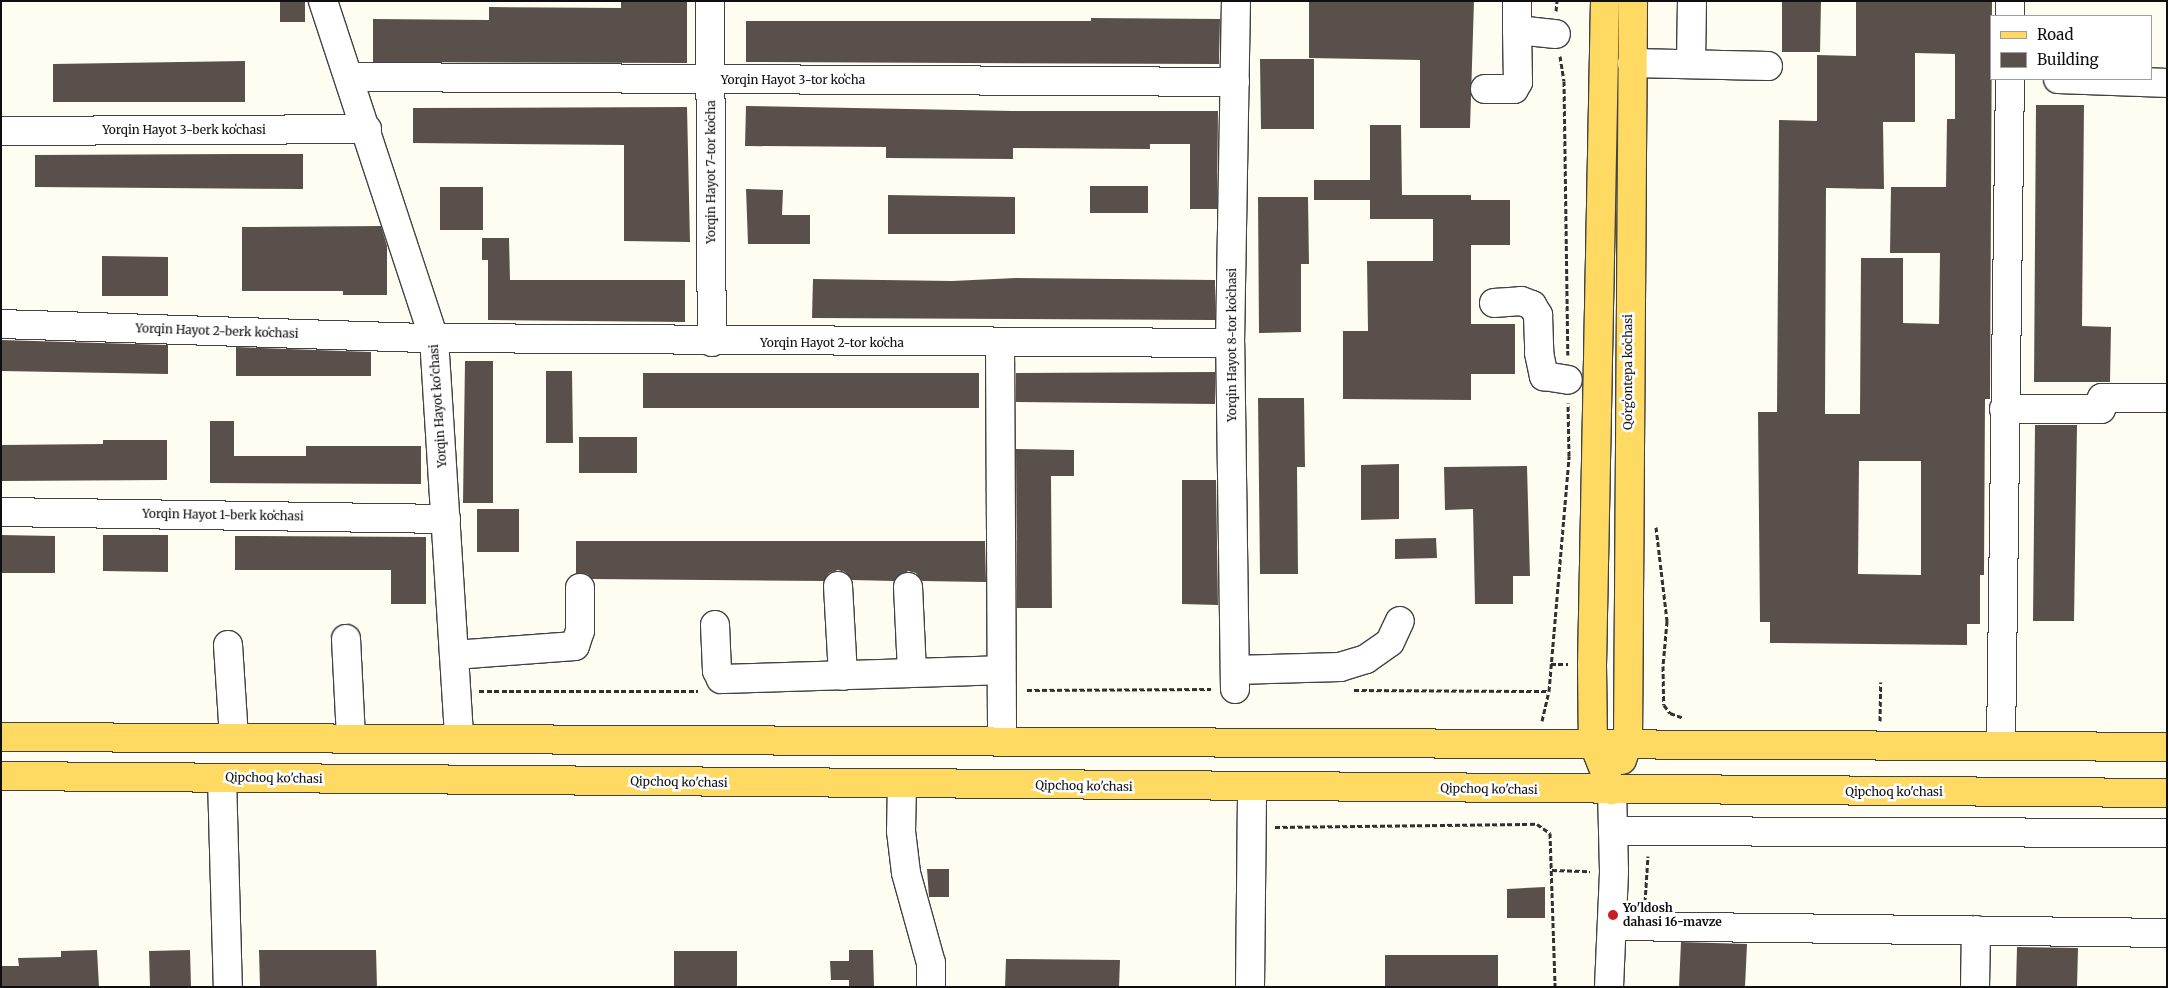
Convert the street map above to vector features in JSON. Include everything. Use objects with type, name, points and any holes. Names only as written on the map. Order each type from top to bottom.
[{"type":"main road","points":[[1605,1],[1593,742],[1612,790]]},
{"type":"main road","name":"Qoʻrgʻontepa koʻchasi","points":[[1612,790],[1628,743],[1633,1]]},
{"type":"main road","points":[[1,737],[1593,742],[2167,747]]},
{"type":"main road","points":[[145,737],[154,746],[157,756],[146,777]]},
{"type":"main road","name":"Qipchoq ko'chasi","points":[[1,776],[2167,793]]},
{"type":"street","name":"Yorqin Hayot ko'chasi","points":[[323,1],[351,77],[434,338],[459,738]]},
{"type":"street","name":"Yorqin Hayot 7-tor koʻcha","points":[[710,1],[712,342]]},
{"type":"street","name":"Yorqin Hayot 8-tor koʻchasi","points":[[1236,1],[1230,343],[1235,679],[1340,667],[1366,659],[1390,642],[1400,621]]},
{"type":"street","points":[[1486,89],[1514,89],[1518,82],[1517,1]]},
{"type":"street","points":[[1691,64],[1692,1]]},
{"type":"street","points":[[2010,1],[2010,15]]},
{"type":"street","points":[[1518,30],[1556,34]]},
{"type":"street","points":[[1632,62],[1768,66]]},
{"type":"street","name":"Yorqin Hayot 3-tor koʻcha","points":[[351,77],[1235,82]]},
{"type":"street","points":[[2001,746],[2004,409],[2010,80]]},
{"type":"street","points":[[2085,80],[2167,83]]},
{"type":"street","name":"Yorqin Hayot 3-berk koʻchasi","points":[[1,131],[367,130]]},
{"type":"street","points":[[1494,303],[1521,301],[1532,305],[1538,315],[1540,353],[1544,376],[1568,380]]},
{"type":"street","name":"Yorqin Hayot 2-berk koʻchasi","points":[[1,324],[434,338]]},
{"type":"street","name":"Yorqin Hayot 2-tor koʻcha","points":[[434,338],[712,342],[1230,343]]},
{"type":"street","points":[[1000,343],[1002,740]]},
{"type":"street","points":[[2004,409],[2101,409],[2102,398],[2167,398]]},
{"type":"street","name":"Yorqin Hayot 1-berk koʻchasi","points":[[1,512],[446,519]]},
{"type":"street","points":[[838,586],[843,676]]},
{"type":"street","points":[[908,587],[912,673]]},
{"type":"street","points":[[454,655],[575,646],[580,631],[580,588]]},
{"type":"street","points":[[715,625],[717,671],[721,679],[1002,670]]},
{"type":"street","points":[[346,640],[351,738]]},
{"type":"street","points":[[228,645],[234,738]]},
{"type":"street","points":[[222,778],[228,987]]},
{"type":"street","points":[[902,784],[902,831],[906,873],[931,963],[931,987]]},
{"type":"street","points":[[1250,987],[1252,787]]},
{"type":"street","points":[[1609,987],[1613,926],[1612,790]]},
{"type":"street","points":[[1613,831],[2167,832]]},
{"type":"street","points":[[1613,926],[2167,933]]},
{"type":"street","points":[[1975,987],[1976,930]]},
{"type":"path","points":[[1656,523],[1667,621],[1664,705],[1670,713],[1692,720]]},
{"type":"path","points":[[1551,664],[1574,664]]},
{"type":"path","points":[[1880,722],[1881,682]]},
{"type":"path","points":[[1870,721],[1889,722]]},
{"type":"path","points":[[1537,817],[1537,824]]},
{"type":"path","points":[[1252,827],[1537,824],[1550,833],[1555,987]]},
{"type":"path","points":[[1644,927],[1646,860],[1653,846],[1668,831]]},
{"type":"path","points":[[1552,870],[1587,871]]},
{"type":"path","points":[[1640,872],[1646,872]]},
{"type":"building","points":[[280,1],[305,1],[305,22],[280,22]]},
{"type":"building","points":[[621,1],[687,1],[687,63],[373,62],[373,19],[489,20],[489,7],[621,8]]},
{"type":"building","points":[[1309,1],[1474,1],[1470,128],[1420,128],[1420,60],[1309,58]]},
{"type":"building","points":[[1782,1],[1821,1],[1820,52],[1782,52]]},
{"type":"building","points":[[1856,1],[1992,1],[1992,15],[1990,15],[1990,80],[1992,80],[1990,399],[1985,399],[1984,575],[1980,575],[1980,624],[1967,624],[1967,645],[1770,643],[1770,622],[1760,622],[1758,412],[1777,412],[1779,120],[1817,121],[1817,55],[1856,56]],"holes":[[[1915,53],[1955,54],[1955,119],[1947,119],[1946,187],[1891,187],[1890,253],[1940,253],[1939,324],[1903,323],[1903,258],[1861,258],[1860,414],[1825,414],[1826,188],[1884,189],[1883,122],[1915,122]],[[1859,461],[1921,461],[1921,575],[1858,574]]]},
{"type":"building","points":[[1091,18],[1220,19],[1219,64],[746,62],[746,21],[1091,21]]},
{"type":"building","points":[[1260,59],[1314,59],[1314,129],[1261,129]]},
{"type":"building","points":[[245,61],[245,102],[53,102],[53,64]]},
{"type":"building","points":[[2036,105],[2084,105],[2082,326],[2111,327],[2110,382],[2034,382]]},
{"type":"building","points":[[746,106],[1013,111],[1218,111],[1217,209],[1190,209],[1190,144],[1150,144],[1150,149],[1013,148],[1013,159],[886,158],[886,147],[745,146]]},
{"type":"building","points":[[687,107],[690,242],[624,241],[624,145],[413,143],[413,108]]},
{"type":"building","points":[[1370,125],[1401,125],[1402,195],[1471,195],[1471,200],[1510,200],[1510,245],[1471,245],[1471,324],[1515,324],[1515,374],[1471,374],[1471,400],[1343,399],[1343,331],[1368,331],[1367,261],[1433,261],[1433,219],[1370,219],[1370,200],[1314,200],[1314,180],[1370,180]]},
{"type":"building","points":[[303,154],[303,189],[35,187],[35,155]]},
{"type":"building","points":[[1090,186],[1148,186],[1148,213],[1090,213]]},
{"type":"building","points":[[440,187],[483,187],[483,230],[440,230]]},
{"type":"building","points":[[746,189],[783,190],[782,215],[810,215],[810,244],[748,244]]},
{"type":"building","points":[[888,195],[1015,197],[1015,234],[888,234]]},
{"type":"building","points":[[1258,197],[1308,197],[1309,264],[1301,264],[1301,332],[1259,333]]},
{"type":"building","points":[[381,226],[387,246],[387,295],[343,295],[343,291],[242,291],[242,227]]},
{"type":"building","points":[[482,238],[509,238],[510,280],[685,280],[685,322],[488,320],[488,260],[482,260]]},
{"type":"building","points":[[102,256],[168,257],[168,296],[102,296]]},
{"type":"building","points":[[1016,278],[1215,280],[1215,320],[812,318],[813,279],[952,281]]},
{"type":"building","points":[[1,340],[168,345],[168,374],[1,371]]},
{"type":"building","points":[[236,347],[371,352],[371,376],[236,376]]},
{"type":"building","points":[[465,361],[493,361],[493,503],[463,503]]},
{"type":"building","points":[[546,371],[572,371],[573,443],[546,443]]},
{"type":"building","points":[[1215,372],[1215,404],[1016,402],[1016,373]]},
{"type":"building","points":[[643,373],[979,373],[979,408],[643,408]]},
{"type":"building","points":[[1258,398],[1304,398],[1305,467],[1297,467],[1298,574],[1260,574]]},
{"type":"building","points":[[210,421],[234,421],[234,456],[306,456],[306,446],[421,446],[421,484],[210,483]]},
{"type":"building","points":[[2035,425],[2077,425],[2074,621],[2033,621]]},
{"type":"building","points":[[579,437],[637,437],[637,473],[579,473]]},
{"type":"building","points":[[103,440],[167,440],[167,480],[1,481],[1,445],[103,444]]},
{"type":"building","points":[[1016,449],[1074,450],[1074,476],[1051,476],[1052,608],[1017,608]]},
{"type":"building","points":[[1399,464],[1399,519],[1361,520],[1361,465]]},
{"type":"building","points":[[1527,466],[1530,576],[1513,576],[1513,604],[1475,604],[1473,509],[1445,510],[1444,467]]},
{"type":"building","points":[[1182,480],[1216,480],[1218,605],[1182,604]]},
{"type":"building","points":[[477,509],[519,509],[519,552],[477,552]]},
{"type":"building","points":[[1,535],[55,536],[55,573],[1,573]]},
{"type":"building","points":[[103,535],[168,535],[168,572],[103,571]]},
{"type":"building","points":[[235,536],[426,537],[426,604],[391,604],[391,570],[235,570]]},
{"type":"building","points":[[1436,538],[1437,558],[1395,559],[1395,539]]},
{"type":"building","points":[[576,541],[985,541],[986,582],[922,581],[916,573],[908,571],[894,581],[852,580],[845,572],[838,570],[829,573],[824,581],[592,579],[587,574],[576,573]]},
{"type":"building","points":[[927,869],[949,869],[949,897],[929,897]]},
{"type":"building","points":[[1545,887],[1545,918],[1507,918],[1507,889]]},
{"type":"building","points":[[1681,942],[1747,944],[1745,987],[1679,987]]},
{"type":"building","points":[[2017,947],[2078,948],[2077,987],[2016,987]]},
{"type":"building","points":[[97,950],[99,987],[1,987],[1,966],[19,966],[18,958],[61,957],[61,951]]},
{"type":"building","points":[[190,950],[191,987],[150,987],[149,951]]},
{"type":"building","points":[[259,950],[376,950],[377,987],[260,987]]},
{"type":"building","points":[[849,950],[873,950],[874,987],[849,987],[849,980],[831,980],[830,961],[849,961]]},
{"type":"building","points":[[674,951],[737,951],[737,987],[674,987]]},
{"type":"building","points":[[1385,955],[1498,955],[1498,987],[1385,987]]},
{"type":"building","points":[[1006,959],[1120,960],[1119,987],[1005,987]]},
{"type":"place","name":"Yo'ldosh dahasi 16-mavze","points":[[1613,915]]}]
